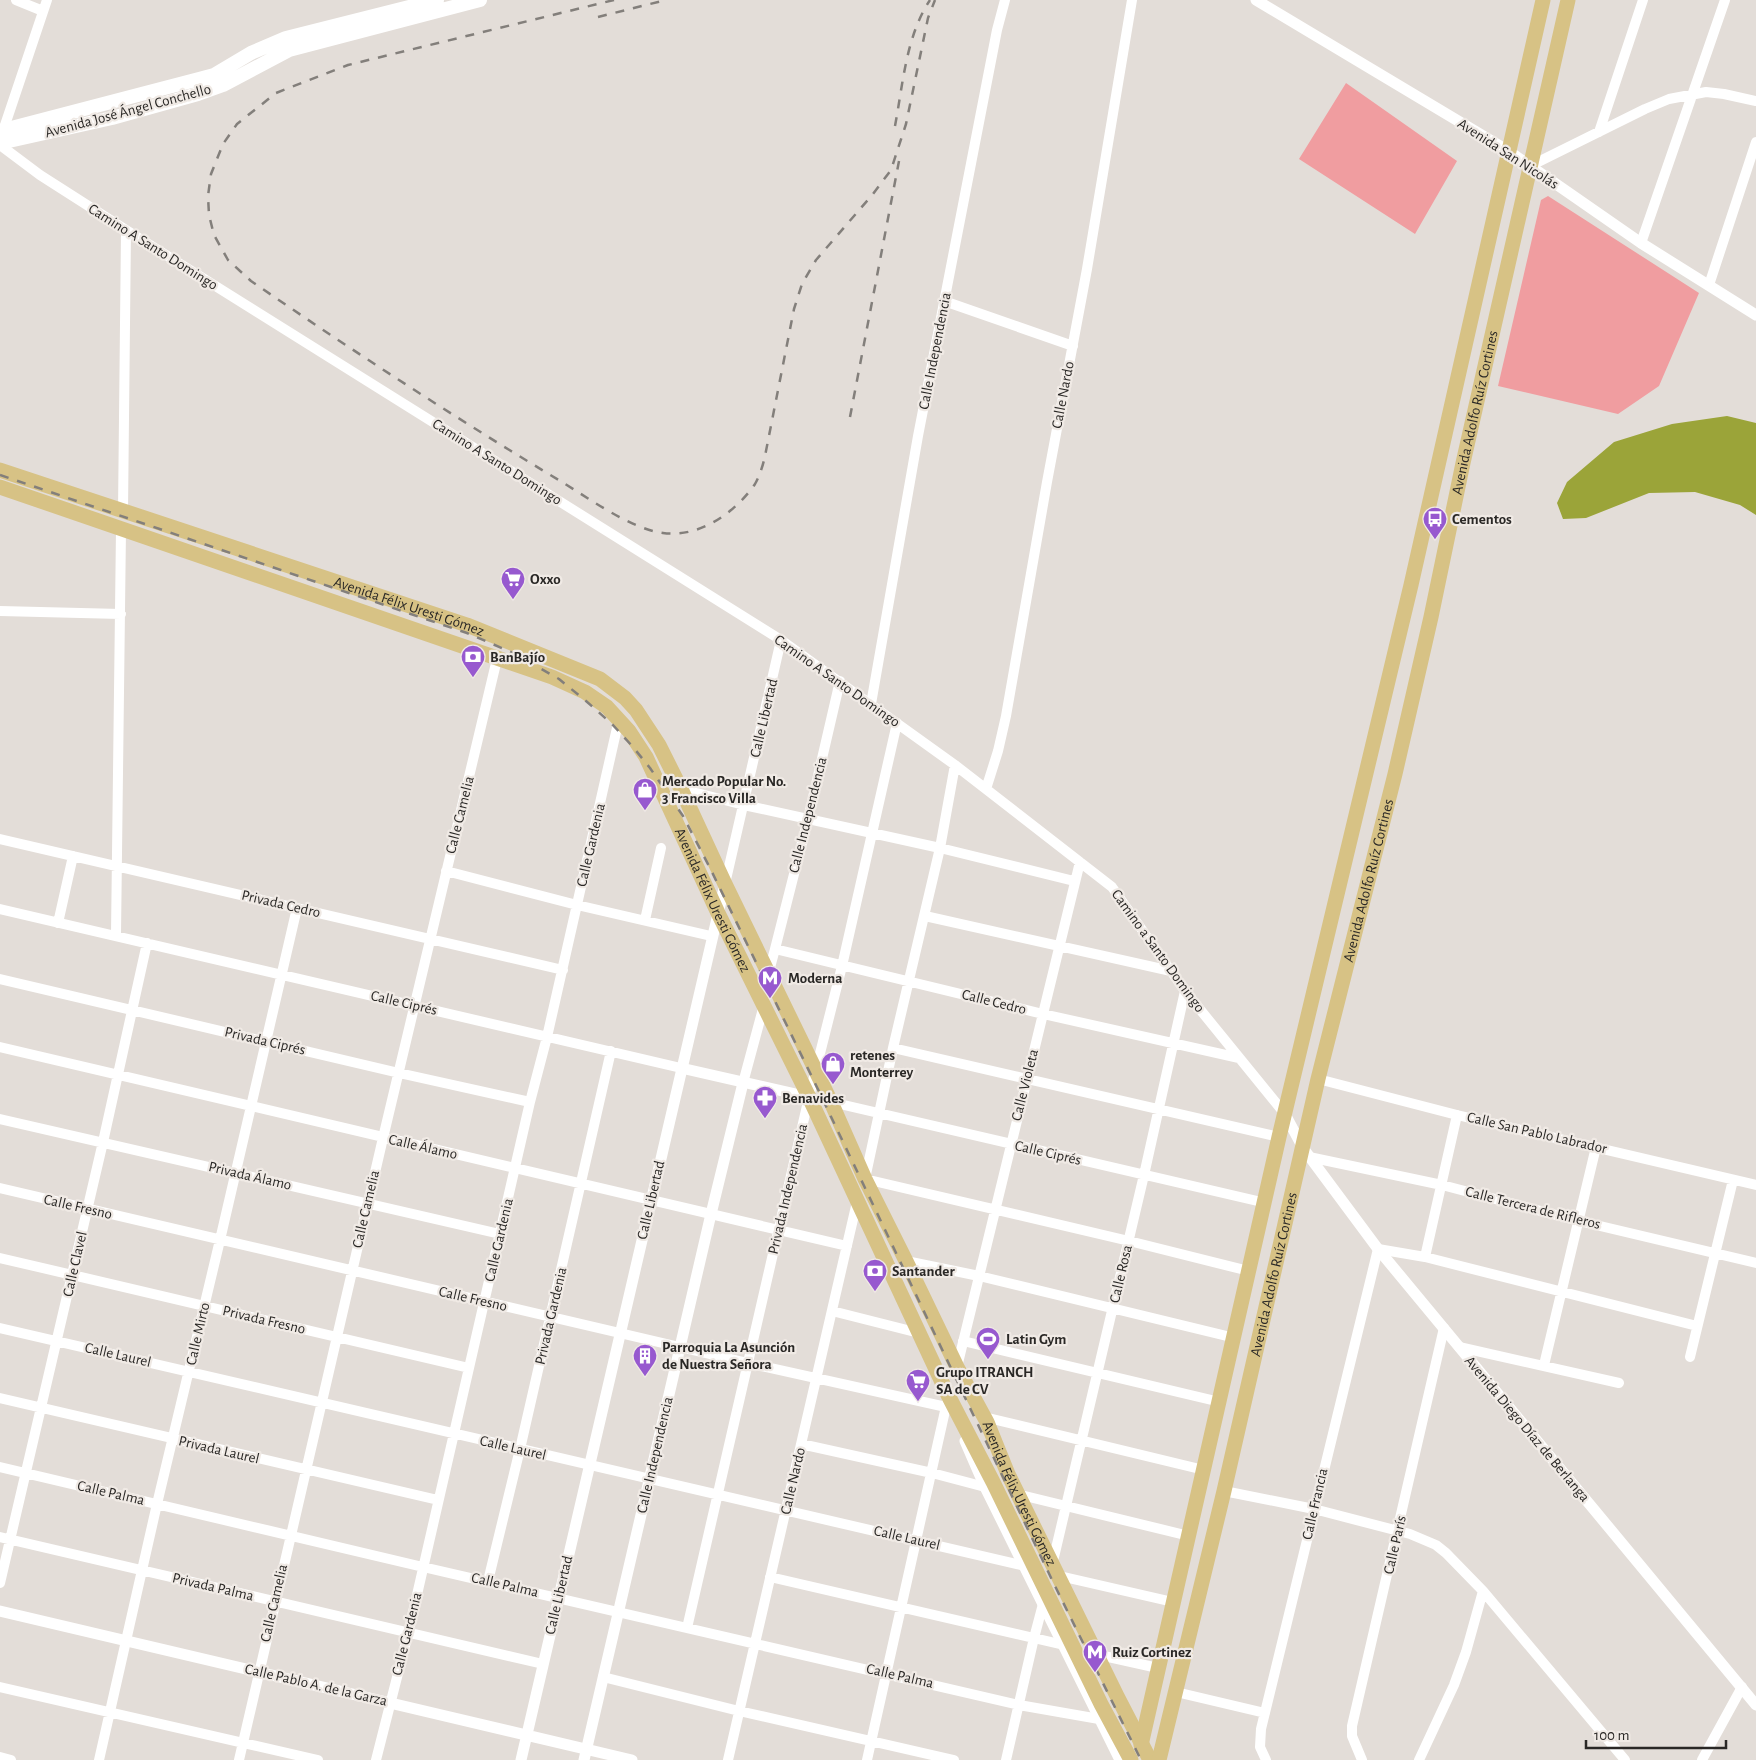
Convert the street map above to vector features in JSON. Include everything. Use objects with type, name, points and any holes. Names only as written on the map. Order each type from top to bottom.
[{"type":"main road","name":"Avenida José Ángel Conchello","points":[[1,138],[214,75],[274,43],[306,32],[437,0]]},
{"type":"main road","name":"Avenida José Ángel Conchello","points":[[1,138],[112,118],[198,94],[223,85],[289,50],[480,0]]},
{"type":"main road","name":"Avenida Adolfo Ruíz Cortines","points":[[1138,1760],[1266,1203],[1279,1138],[1411,585],[1543,0]]},
{"type":"main road","name":"Avenida Adolfo Ruíz Cortines","points":[[1158,1760],[1306,1153],[1318,1079],[1432,617],[1463,463],[1568,0]]},
{"type":"main road","name":"Avenida Félix Uresti Gómez","points":[[0,470],[467,626],[600,679],[625,698],[641,717],[659,745],[681,789],[831,1102],[865,1179],[985,1420],[1008,1474],[1150,1760]]},
{"type":"main road","name":"Avenida Félix Uresti Gómez","points":[[0,487],[571,685],[596,698],[630,731],[646,756],[718,913],[808,1097],[919,1333],[947,1401],[960,1418],[989,1484],[1130,1760]]},
{"type":"street","points":[[16,0],[43,11]]},
{"type":"street","points":[[1,138],[47,0]]},
{"type":"street","name":"Calle Independencia","points":[[871,704],[918,436],[997,30],[1005,0]]},
{"type":"street","name":"Calle Nardo","points":[[986,789],[998,751],[1006,716],[1046,482],[1073,346],[1132,0]]},
{"type":"street","name":"Avenida San Nicolás","points":[[1256,0],[1510,152],[1641,243],[1756,315]]},
{"type":"street","points":[[1599,132],[1643,0]]},
{"type":"street","points":[[1641,243],[1725,0]]},
{"type":"street","points":[[1530,166],[1644,109],[1669,99],[1706,92],[1756,101]]},
{"type":"street","name":"Camino A Santo Domingo","points":[[1,138],[40,175],[781,640],[840,681],[986,789]]},
{"type":"street","points":[[1709,285],[1756,142]]},
{"type":"street","points":[[124,512],[126,230]]},
{"type":"street","points":[[944,301],[1073,346]]},
{"type":"street","points":[[116,935],[121,529]]},
{"type":"street","points":[[0,611],[121,614]]},
{"type":"street","name":"Calle Libertad","points":[[521,1760],[781,640]]},
{"type":"street","name":"Calle Camelia","points":[[239,1760],[367,1203],[497,659]]},
{"type":"street","name":"Calle Independencia","points":[[775,949],[840,681]]},
{"type":"street","name":"Calle Gardenia","points":[[376,1760],[408,1634],[530,1102],[563,970],[619,719]]},
{"type":"street","name":"Privada Independencia","points":[[687,1628],[808,1097],[842,966],[897,723]]},
{"type":"street","points":[[955,765],[940,848],[893,1048],[865,1179],[1249,1271]]},
{"type":"street","points":[[681,789],[744,805],[940,848],[1074,882]]},
{"type":"street","name":"Camino a Santo Domingo","points":[[986,789],[1112,887],[1171,971],[1285,1114]]},
{"type":"street","name":"Privada Cedro","points":[[0,840],[563,970]]},
{"type":"street","points":[[645,920],[661,848]]},
{"type":"street","points":[[58,923],[73,856]]},
{"type":"street","name":"Calle Violeta","points":[[957,1367],[1080,862]]},
{"type":"street","points":[[446,871],[578,905],[711,936]]},
{"type":"street","name":"Calle Mirto","points":[[99,1760],[156,1504],[189,1372],[296,908]]},
{"type":"street","name":"Calle Ciprés","points":[[0,909],[808,1097]]},
{"type":"street","points":[[925,916],[1171,971]]},
{"type":"street","name":"Calle Clavel","points":[[0,1584],[58,1341],[147,943]]},
{"type":"street","points":[[768,974],[775,949]]},
{"type":"street","name":"Calle Cedro","points":[[775,949],[1043,1014],[1239,1058]]},
{"type":"street","name":"Privada Ciprés","points":[[0,979],[530,1102]]},
{"type":"street","name":"Calle Rosa","points":[[1054,1557],[1186,990]]},
{"type":"street","name":"Calle Independencia","points":[[585,1755],[711,1214],[764,1005]]},
{"type":"street","name":"Calle Álamo","points":[[0,1047],[847,1246]]},
{"type":"street","points":[[893,1048],[1279,1138],[1306,1153]]},
{"type":"street","name":"Privada Gardenia","points":[[488,1581],[582,1184],[611,1051]]},
{"type":"street","name":"Calle San Pablo Labrador","points":[[1318,1079],[1457,1115],[1756,1185]]},
{"type":"street","name":"Calle Ciprés","points":[[831,1102],[1266,1203]]},
{"type":"street","name":"Avenida Diego Díaz de Berlanga","points":[[1285,1114],[1306,1153],[1378,1249],[1756,1705]]},
{"type":"street","points":[[1426,1257],[1457,1115]]},
{"type":"street","name":"Privada Álamo","points":[[0,1119],[500,1234]]},
{"type":"street","points":[[1544,1366],[1596,1147]]},
{"type":"street","name":"Calle Tercera de Rifleros","points":[[1306,1153],[1756,1263]]},
{"type":"street","points":[[1690,1357],[1733,1180]]},
{"type":"street","name":"Calle Fresno","points":[[0,1188],[748,1363],[817,1378],[947,1401]]},
{"type":"street","name":"Calle Nardo","points":[[728,1760],[857,1202]]},
{"type":"street","points":[[1378,1249],[1426,1257],[1697,1326]]},
{"type":"street","name":"Calle Francia","points":[[1266,1760],[1260,1747],[1265,1713],[1378,1249]]},
{"type":"street","name":"Privada Fresno","points":[[0,1258],[469,1368]]},
{"type":"street","points":[[906,1260],[1235,1338]]},
{"type":"street","points":[[832,1311],[919,1333]]},
{"type":"street","name":"Calle Laurel","points":[[0,1328],[1026,1566]]},
{"type":"street","name":"Calle París","points":[[1362,1760],[1352,1736],[1352,1726],[1444,1328]]},
{"type":"street","points":[[963,1341],[1220,1402]]},
{"type":"street","points":[[1459,1347],[1619,1383]]},
{"type":"street","name":"Privada Laurel","points":[[0,1398],[438,1500]]},
{"type":"street","points":[[867,1760],[947,1401]]},
{"type":"street","points":[[985,1420],[1082,1440],[1204,1470]]},
{"type":"street","points":[[985,1420],[999,1436],[1054,1557],[1143,1735],[1158,1760]]},
{"type":"street","points":[[801,1444],[989,1484],[1044,1604],[1120,1760]]},
{"type":"street","name":"Calle Palma","points":[[0,1467],[1019,1705],[1099,1719]]},
{"type":"street","points":[[1224,1491],[1398,1530],[1436,1545],[1464,1570],[1483,1591],[1625,1760]]},
{"type":"street","points":[[1025,1496],[1188,1536]]},
{"type":"street","name":"Privada Palma","points":[[0,1537],[408,1634],[543,1664]]},
{"type":"street","points":[[1064,1576],[1173,1602]]},
{"type":"street","points":[[770,1577],[1064,1645]]},
{"type":"street","points":[[1419,1760],[1454,1685],[1466,1652],[1483,1591]]},
{"type":"street","points":[[1006,1760],[1034,1638],[1044,1604]]},
{"type":"street","name":"Calle Pablo A. de la Garza","points":[[0,1611],[527,1734],[585,1755],[632,1760]]},
{"type":"street","points":[[1104,1656],[1158,1668]]},
{"type":"street","points":[[603,1677],[739,1711],[954,1760]]},
{"type":"street","points":[[0,1687],[318,1760]]},
{"type":"street","points":[[1702,1760],[1742,1687]]},
{"type":"street","points":[[1176,1692],[1265,1713]]},
{"type":"street","points":[[1099,1719],[1124,1726],[1131,1721],[1132,1713]]},
{"type":"street","points":[[0,1757],[12,1760]]},
{"type":"shaded area","points":[[1346,83],[1457,161],[1415,234],[1299,159]]},
{"type":"shaded area","points":[[1548,196],[1699,293],[1659,386],[1618,414],[1498,386],[1541,200]]},
{"type":"shaded area","points":[[1727,416],[1756,423],[1756,515],[1740,505],[1695,492],[1649,493],[1586,518],[1563,519],[1557,503],[1567,482],[1614,442],[1672,424]]},
{"type":"railway","points":[[614,0],[348,65],[276,93],[237,124],[223,144],[211,174],[208,196],[209,215],[214,235],[228,260],[251,281],[289,307],[483,434],[624,520],[651,530],[676,534],[690,532],[703,527],[727,514],[747,495],[757,481],[765,456],[794,309],[802,284],[816,260],[873,194],[891,170],[906,124],[928,18],[935,0]]},
{"type":"railway","points":[[598,17],[666,0]]},
{"type":"railway","points":[[895,126],[910,45],[922,14],[930,0]]},
{"type":"railway","points":[[850,417],[899,161]]},
{"type":"railway","points":[[0,475],[467,633],[511,652],[559,679],[612,724],[633,747],[683,816],[710,868],[814,1081],[1054,1584],[1141,1760]]},
{"type":"place","name":"Cementos","points":[[1435,540]]},
{"type":"place","name":"Oxxo","points":[[513,600]]},
{"type":"place","name":"BanBajío","points":[[473,678]]},
{"type":"place","name":"Mercado Popular No. 3 Francisco Villa","points":[[645,811]]},
{"type":"place","name":"Moderna","points":[[770,999]]},
{"type":"place","name":"retenes Monterrey","points":[[833,1085]]},
{"type":"place","name":"Benavides","points":[[765,1119]]},
{"type":"place","name":"Santander","points":[[875,1292]]},
{"type":"place","name":"Latin Gym","points":[[988,1360]]},
{"type":"place","name":"Parroquia La Asunción de Nuestra Señora","points":[[645,1377]]},
{"type":"place","name":"Grupo ITRANCH SA de CV","points":[[918,1402]]},
{"type":"place","name":"Ruiz Cortinez","points":[[1095,1673]]}]
